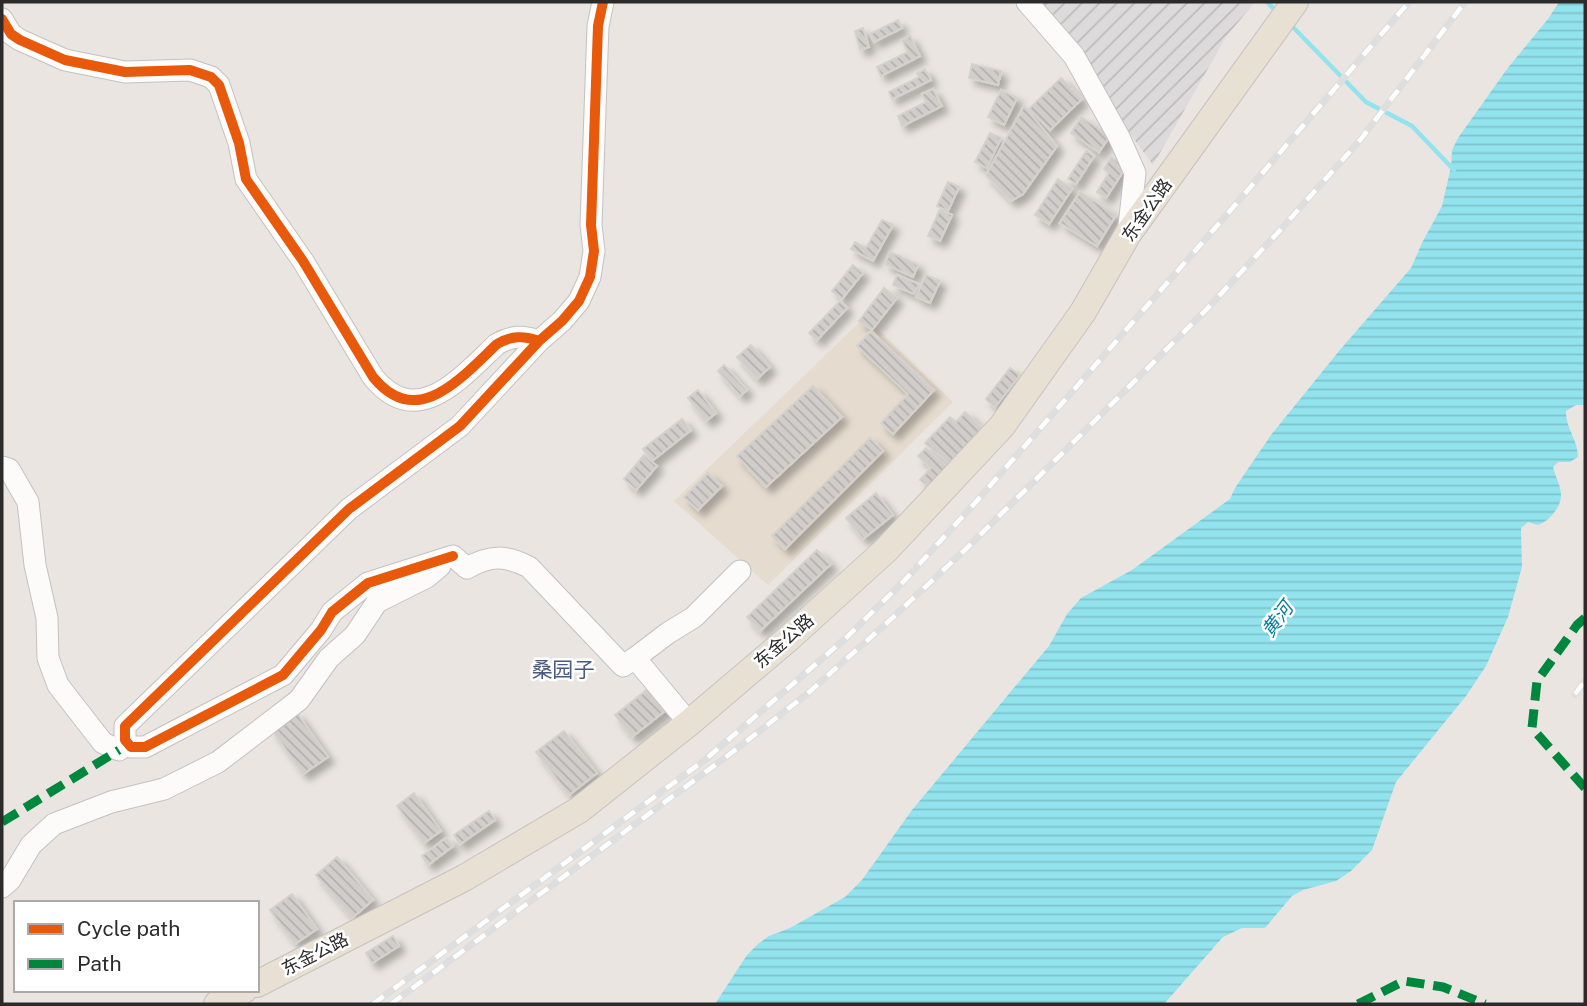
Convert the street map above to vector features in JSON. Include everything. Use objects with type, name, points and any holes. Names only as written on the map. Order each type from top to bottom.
[{"type":"main road","name":"东金公路","points":[[259,983],[464,878],[579,810],[689,723],[789,638],[886,550],[1002,426],[1083,312],[1128,234],[1295,2]]},
{"type":"main road","points":[[217,1004],[240,992]]},
{"type":"street","points":[[453,556],[368,583],[332,612],[321,631],[283,675],[145,747],[136,749],[127,744],[123,735],[125,726],[349,509],[460,426],[579,301],[590,277],[594,251],[591,225],[598,26],[603,2]]},
{"type":"street","points":[[1027,2],[1073,56],[1119,137],[1135,173],[1128,234]]},
{"type":"street","points":[[3,25],[20,40],[65,60],[125,72],[190,70],[211,77],[219,85],[239,143],[246,179],[303,261],[373,377],[383,389],[412,401],[428,399],[442,392],[506,338],[529,337],[539,341]]},
{"type":"street","points":[[2,467],[9,469],[28,502],[35,565],[47,618],[48,658],[58,685],[103,743],[119,750],[127,744]]},
{"type":"street","points":[[453,556],[467,568],[498,556],[514,559],[529,567],[623,666],[694,617],[740,571]]},
{"type":"street","points":[[2,887],[10,880],[31,845],[54,824],[111,802],[164,789],[218,762],[299,700],[329,658],[355,635],[377,602],[427,577],[453,556]]},
{"type":"street","points":[[635,658],[689,723]]},
{"type":"shaded area","points":[[1034,2],[1255,2],[1226,37],[1153,165]]},
{"type":"shaded area","points":[[865,317],[953,402],[768,585],[674,501]]},
{"type":"water","name":"黄河","points":[[1559,2],[1585,2],[1585,405],[1576,405],[1566,411],[1578,457],[1570,462],[1558,462],[1553,467],[1561,494],[1554,513],[1541,524],[1528,522],[1521,528],[1522,567],[1508,617],[1486,666],[1466,696],[1396,782],[1372,850],[1351,871],[1336,881],[1303,890],[1292,896],[1265,928],[1242,928],[1223,937],[1164,1004],[715,1004],[747,955],[758,944],[845,897],[862,880],[912,810],[1049,646],[1067,614],[1081,598],[1132,570],[1230,499],[1271,435],[1411,268],[1442,206],[1452,150],[1458,138]]},
{"type":"building","points":[[898,20],[902,28],[874,42],[870,34]]},
{"type":"building","points":[[863,28],[869,47],[860,50],[855,31]]},
{"type":"building","points":[[910,36],[920,56],[881,76],[877,67],[908,52],[902,40]]},
{"type":"building","points":[[972,64],[1001,71],[998,85],[969,78]]},
{"type":"building","points":[[925,69],[931,80],[892,99],[889,92],[919,77],[917,73]]},
{"type":"building","points":[[1061,78],[1082,99],[1050,130],[1029,109]]},
{"type":"building","points":[[933,89],[942,106],[902,126],[898,116],[926,102],[922,94]]},
{"type":"building","points":[[1001,90],[1017,98],[1004,125],[988,117]]},
{"type":"building","points":[[1024,106],[1057,146],[1023,194],[1011,201],[986,175]]},
{"type":"building","points":[[1081,117],[1110,136],[1099,152],[1071,133]]},
{"type":"building","points":[[990,133],[1001,138],[987,168],[975,162]]},
{"type":"building","points":[[1086,151],[1094,156],[1076,184],[1068,179]]},
{"type":"building","points":[[1111,157],[1126,167],[1106,198],[1097,192],[1109,173],[1104,169]]},
{"type":"building","points":[[1058,179],[1072,189],[1049,224],[1035,215]]},
{"type":"building","points":[[948,182],[959,187],[948,211],[937,206]]},
{"type":"building","points":[[1080,192],[1116,215],[1097,246],[1060,223]]},
{"type":"building","points":[[940,209],[952,215],[940,241],[928,236]]},
{"type":"building","points":[[882,220],[893,225],[873,261],[851,249],[855,242],[866,248]]},
{"type":"building","points":[[890,252],[918,265],[913,277],[885,264]]},
{"type":"building","points":[[853,265],[863,273],[842,299],[832,291]]},
{"type":"building","points":[[897,275],[919,284],[914,294],[893,285]]},
{"type":"building","points":[[926,275],[940,281],[930,303],[916,297]]},
{"type":"building","points":[[884,288],[897,298],[872,330],[859,321]]},
{"type":"building","points":[[840,301],[847,308],[817,340],[809,333]]},
{"type":"building","points":[[871,331],[934,390],[893,434],[881,423],[908,394],[857,346]]},
{"type":"building","points":[[751,345],[770,367],[757,379],[737,357]]},
{"type":"building","points":[[724,365],[747,390],[740,396],[718,371]]},
{"type":"building","points":[[1010,368],[1020,375],[995,407],[986,399]]},
{"type":"building","points":[[813,386],[842,417],[766,487],[737,456]]},
{"type":"building","points":[[698,390],[716,413],[706,421],[688,398]]},
{"type":"building","points":[[965,412],[982,428],[949,464],[925,443],[950,417],[956,422]]},
{"type":"building","points":[[682,419],[691,430],[652,461],[643,449]]},
{"type":"building","points":[[870,438],[883,451],[785,549],[772,536]]},
{"type":"building","points":[[926,448],[948,467],[929,487],[920,480],[931,468],[918,456]]},
{"type":"building","points":[[644,455],[657,466],[636,490],[624,479]]},
{"type":"building","points":[[708,473],[722,486],[698,510],[684,497]]},
{"type":"building","points":[[876,493],[893,515],[863,539],[846,518]]},
{"type":"building","points":[[817,550],[831,564],[760,631],[747,617]]},
{"type":"building","points":[[653,685],[671,706],[632,737],[615,715]]},
{"type":"building","points":[[297,713],[328,757],[303,774],[272,730]]},
{"type":"building","points":[[564,731],[597,773],[569,795],[536,752]]},
{"type":"building","points":[[414,793],[441,831],[424,843],[397,806]]},
{"type":"building","points":[[489,811],[495,820],[460,844],[454,835]]},
{"type":"building","points":[[446,838],[453,846],[428,865],[422,856]]},
{"type":"building","points":[[337,857],[373,900],[352,918],[316,875]]},
{"type":"building","points":[[292,894],[317,929],[295,944],[270,910]]},
{"type":"building","points":[[393,936],[399,946],[372,963],[366,953]]},
{"type":"waterway","points":[[1267,2],[1276,11]]},
{"type":"waterway","points":[[1290,24],[1366,102],[1412,126],[1454,170]]},
{"type":"railway","points":[[373,1004],[706,759],[846,638],[904,581],[975,503],[1409,2]]},
{"type":"railway","points":[[391,1004],[726,757],[807,694],[889,621],[968,547],[1205,311],[1361,139],[1465,2]]},
{"type":"railway","points":[[1575,694],[1585,681]]},
{"type":"marked path","points":[[1585,618],[1577,625],[1537,681],[1532,728],[1585,788]]},
{"type":"marked path","points":[[2,822],[119,750]]},
{"type":"marked path","points":[[1358,1004],[1404,981],[1443,987],[1485,1004]]},
{"type":"cycle path","points":[[453,556],[368,583],[332,612],[321,630],[283,675],[145,747],[131,747],[125,740],[125,726],[349,509],[460,426],[579,301],[590,277],[594,251],[591,225],[598,26],[603,2]]},
{"type":"cycle path","points":[[2,19],[11,34],[20,40],[65,60],[125,72],[190,70],[211,77],[219,85],[239,143],[246,179],[303,261],[373,377],[389,392],[406,399],[422,399],[438,394],[454,384],[502,341],[522,337],[539,341]]},
{"type":"district","name":"桑园子","points":[[563,670]]}]
